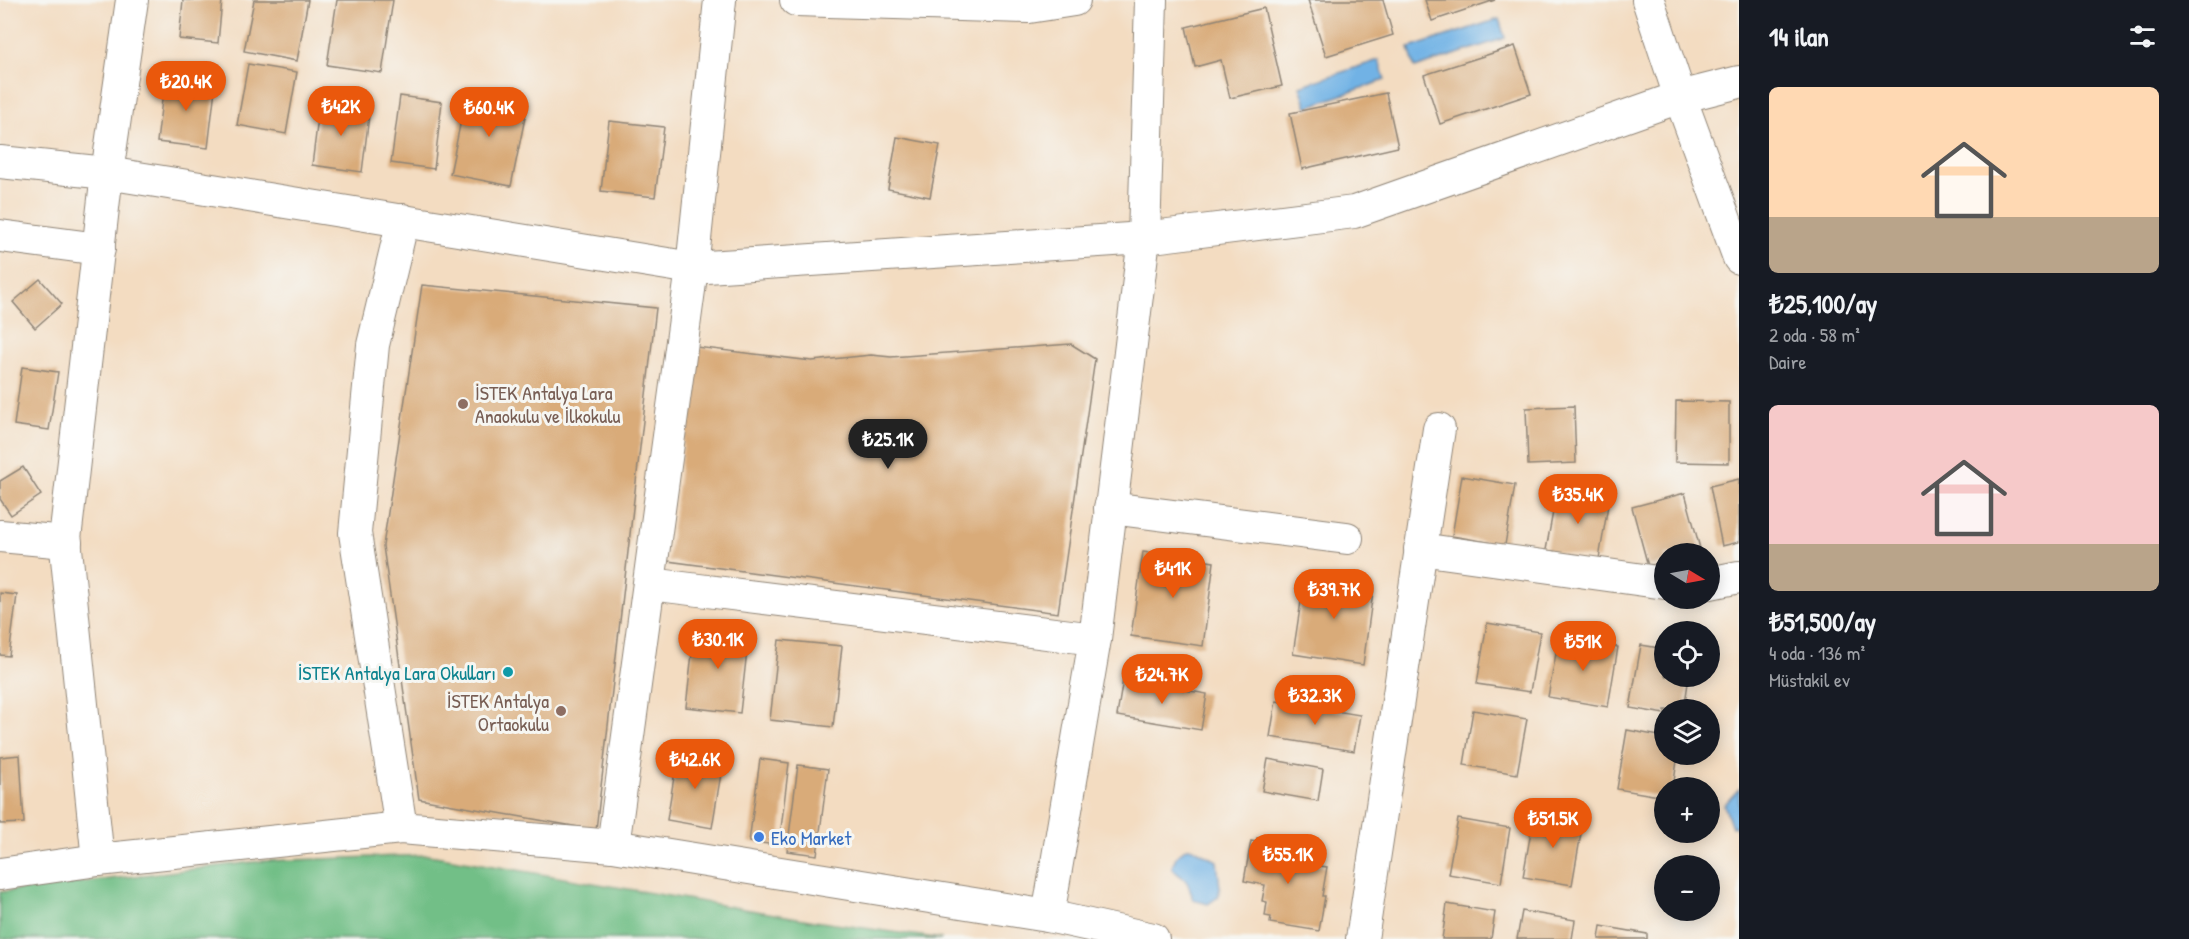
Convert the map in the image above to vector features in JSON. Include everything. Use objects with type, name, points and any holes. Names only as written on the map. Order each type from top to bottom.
[{"type":"street","points":[[98,861],[66,542],[107,173],[132,0]]},
{"type":"street","points":[[613,846],[692,268],[720,0]]},
{"type":"street","points":[[796,0],[1029,7],[1074,0]]},
{"type":"street","points":[[1048,916],[1095,639],[1144,238],[1151,0]]},
{"type":"street","points":[[1648,0],[1680,97],[1739,258]]},
{"type":"street","points":[[0,162],[107,173],[692,268],[1144,238],[1354,212],[1680,97],[1739,82]]},
{"type":"street","points":[[400,828],[355,533],[373,345],[403,220]]},
{"type":"street","points":[[0,236],[99,249]]},
{"type":"street","points":[[1362,939],[1438,429]]},
{"type":"street","points":[[1110,508],[1347,538]]},
{"type":"street","points":[[0,536],[66,542]]},
{"type":"street","points":[[1420,549],[1654,581]]},
{"type":"street","points":[[1720,581],[1739,578]]},
{"type":"street","points":[[650,584],[1095,639]]},
{"type":"street","points":[[0,874],[400,828],[613,846],[1048,916],[1153,939]]},
{"type":"green space","points":[[429,855],[821,922],[942,939],[0,939],[0,892],[262,861]]},
{"type":"water","points":[[1499,19],[1505,38],[1415,68],[1409,48]]},
{"type":"water","points":[[1379,60],[1385,80],[1307,107],[1300,86]]},
{"type":"water","points":[[1739,789],[1739,834],[1736,826],[1732,827],[1724,805]]},
{"type":"water","points":[[1186,848],[1193,848],[1217,861],[1220,888],[1218,897],[1208,904],[1193,900],[1186,882],[1172,867],[1176,857]]},
{"type":"building","points":[[183,0],[222,0],[218,43],[179,39]]},
{"type":"building","points":[[254,0],[308,0],[297,61],[244,51]]},
{"type":"building","points":[[337,0],[393,0],[382,73],[327,65]]},
{"type":"building","points":[[1308,0],[1383,0],[1393,35],[1326,56]]},
{"type":"building","points":[[1425,0],[1495,0],[1432,21]]},
{"type":"building","points":[[1264,8],[1282,86],[1230,98],[1221,60],[1195,67],[1186,27]]},
{"type":"building","points":[[1515,46],[1531,94],[1440,124],[1424,75]]},
{"type":"building","points":[[248,64],[297,72],[286,134],[237,125]]},
{"type":"building","points":[[165,75],[216,81],[208,148],[157,142]]},
{"type":"building","points":[[467,91],[528,103],[511,186],[450,174]]},
{"type":"building","points":[[1386,93],[1398,147],[1302,169],[1290,113]]},
{"type":"building","points":[[400,96],[442,102],[434,169],[391,163]]},
{"type":"building","points":[[320,102],[370,108],[362,172],[312,165]]},
{"type":"building","points":[[609,121],[664,127],[655,197],[601,191]]},
{"type":"building","points":[[897,137],[940,145],[930,197],[888,189]]},
{"type":"building","points":[[40,279],[62,304],[35,328],[13,302]]},
{"type":"building","name":"İSTEK Antalya Lara Okulları","points":[[422,285],[656,308],[596,830],[419,799],[383,546]]},
{"type":"building","points":[[1071,344],[1095,359],[1058,613],[668,561],[696,347],[812,361],[871,355],[891,357]]},
{"type":"building","points":[[22,367],[58,372],[49,430],[14,425]]},
{"type":"building","points":[[1676,401],[1729,402],[1729,463],[1675,462]]},
{"type":"building","points":[[1574,406],[1576,463],[1528,465],[1526,408]]},
{"type":"building","points":[[23,467],[41,495],[11,515],[0,499],[0,481]]},
{"type":"building","points":[[1462,476],[1515,485],[1505,545],[1452,536]]},
{"type":"building","points":[[1739,479],[1739,542],[1722,546],[1710,486]]},
{"type":"building","points":[[1557,490],[1609,499],[1599,559],[1546,550]]},
{"type":"building","points":[[1685,493],[1699,543],[1654,543],[1654,565],[1648,566],[1632,507]]},
{"type":"building","points":[[1143,552],[1214,562],[1203,646],[1131,636]]},
{"type":"building","points":[[1305,575],[1374,585],[1363,665],[1293,654]]},
{"type":"building","points":[[0,593],[17,595],[9,656],[0,655]]},
{"type":"building","points":[[1487,623],[1540,632],[1530,692],[1477,684]]},
{"type":"building","points":[[695,627],[749,633],[740,713],[686,707]]},
{"type":"building","points":[[1559,637],[1618,647],[1608,707],[1548,697]]},
{"type":"building","points":[[779,640],[842,646],[833,727],[770,720]]},
{"type":"building","points":[[1641,645],[1654,647],[1654,687],[1687,687],[1686,699],[1654,699],[1654,712],[1630,708]]},
{"type":"building","points":[[1123,679],[1207,694],[1201,730],[1117,716]]},
{"type":"building","points":[[1276,701],[1360,715],[1354,751],[1270,737]]},
{"type":"building","points":[[1473,710],[1527,719],[1517,774],[1464,765]]},
{"type":"building","points":[[1627,730],[1654,735],[1654,765],[1676,765],[1675,777],[1654,777],[1654,795],[1617,789]]},
{"type":"building","points":[[678,753],[723,761],[712,828],[667,820]]},
{"type":"building","points":[[20,755],[24,823],[0,824],[0,757]]},
{"type":"building","points":[[760,759],[789,763],[779,845],[749,842]]},
{"type":"building","points":[[1268,759],[1323,769],[1318,801],[1262,791]]},
{"type":"building","points":[[798,765],[828,769],[817,855],[787,851]]},
{"type":"building","points":[[1534,814],[1583,822],[1572,885],[1523,877]]},
{"type":"building","points":[[1458,819],[1510,828],[1501,883],[1448,874]]},
{"type":"building","points":[[1257,838],[1280,842],[1279,850],[1314,856],[1313,865],[1327,867],[1319,931],[1270,923],[1271,917],[1265,916],[1267,902],[1262,901],[1265,885],[1244,881],[1251,841],[1256,842]]},
{"type":"building","points":[[1447,904],[1495,912],[1491,939],[1442,939]]},
{"type":"building","points":[[1522,911],[1575,920],[1572,939],[1517,939]]},
{"type":"building","points":[[1601,926],[1647,934],[1647,939],[1599,939]]},
{"type":"place","name":"İSTEK Antalya Lara Anaokulu ve İlkokulu","points":[[463,404]]},
{"type":"place","name":"İSTEK Antalya Lara Okulları","points":[[508,672]]},
{"type":"place","name":"İSTEK Antalya Ortaokulu","points":[[561,711]]},
{"type":"place","name":"Eko Market","points":[[759,837]]}]
